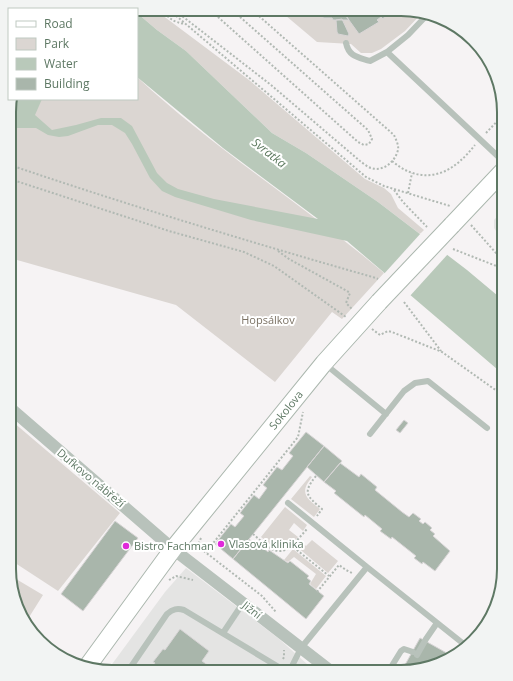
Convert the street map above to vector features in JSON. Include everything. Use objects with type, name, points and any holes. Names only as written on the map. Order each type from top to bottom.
[{"type":"street","name":"Sokolova","points":[[90,662],[172,549],[324,363],[379,302],[497,177]]},
{"type":"street","name":"Dufkovo nábřeží","points":[[16,413],[172,549]]},
{"type":"street","name":"Jižní","points":[[172,549],[301,648],[331,665]]},
{"type":"lane","points":[[346,43],[347,50],[353,55],[370,61],[387,52],[408,35],[424,19]]},
{"type":"lane","points":[[387,52],[497,156]]},
{"type":"lane","points":[[324,363],[386,414]]},
{"type":"lane","points":[[370,434],[404,391],[415,383],[428,381],[487,428]]},
{"type":"lane","points":[[288,503],[462,643]]},
{"type":"lane","points":[[292,665],[301,648],[367,567]]},
{"type":"lane","points":[[223,633],[243,603]]},
{"type":"lane","points":[[132,665],[167,614],[178,608],[184,610],[276,665]]},
{"type":"lane","points":[[392,665],[401,651],[404,649],[415,653],[437,623]]},
{"type":"path","points":[[166,16],[175,22],[186,25]]},
{"type":"path","points":[[176,16],[366,177],[384,186],[450,206]]},
{"type":"path","points":[[182,16],[271,84],[360,161],[372,168],[384,167],[392,161],[398,150],[398,144],[394,135],[259,16]]},
{"type":"path","points":[[217,16],[358,142],[364,145],[369,144],[372,139],[368,130],[239,16]]},
{"type":"path","points":[[392,161],[398,166],[412,173],[429,176],[447,170],[460,161],[497,122]]},
{"type":"path","points":[[16,167],[174,219],[376,278],[378,280]]},
{"type":"path","points":[[408,193],[412,173]]},
{"type":"path","points":[[16,181],[169,231],[244,252],[274,266],[346,317]]},
{"type":"path","points":[[394,189],[403,202],[427,226]]},
{"type":"path","points":[[472,225],[497,254]]},
{"type":"path","points":[[453,249],[497,265]]},
{"type":"path","points":[[276,250],[289,259],[347,290],[350,293],[346,303],[353,310]]},
{"type":"path","points":[[404,302],[442,352]]},
{"type":"path","points":[[374,331],[380,335],[392,332],[442,352],[497,391]]},
{"type":"path","points":[[206,552],[298,437],[304,409]]},
{"type":"path","points":[[253,534],[277,552],[288,550],[292,546],[330,576]]},
{"type":"path","points":[[198,545],[262,596],[276,613]]},
{"type":"path","points":[[317,592],[339,564],[358,578]]},
{"type":"shaded area","points":[[497,217],[497,232],[494,228],[494,220]]},
{"type":"shaded area","points":[[186,568],[278,638],[308,665],[111,665],[165,592]]},
{"type":"green space","points":[[141,16],[163,16],[249,80],[365,179],[384,188],[391,194],[398,208],[424,230],[420,234],[378,202],[306,153],[272,133],[186,51]]},
{"type":"green space","points":[[286,16],[401,16],[418,18],[405,31],[381,49],[372,53],[361,53],[351,44],[317,42]]},
{"type":"green space","name":"Hopsálkov","points":[[138,78],[166,103],[228,153],[354,248],[384,273],[342,319],[332,312],[275,382],[176,305],[16,260],[17,100],[138,100]]},
{"type":"green space","points":[[16,425],[120,513],[58,591],[16,564]]},
{"type":"green space","points":[[310,476],[312,477],[306,487],[306,495],[311,502],[320,509],[314,517],[291,499]]},
{"type":"green space","points":[[285,507],[307,525],[303,531],[294,523],[289,530],[298,537],[288,546],[280,549],[271,545],[261,537]]},
{"type":"green space","points":[[312,540],[338,561],[328,573],[296,546],[300,541],[306,546]]},
{"type":"green space","points":[[293,549],[326,576],[316,589],[310,584],[316,574],[294,557],[288,562],[284,560]]},
{"type":"green space","points":[[17,579],[43,595],[29,617],[21,600]]},
{"type":"water","name":"Svratka","points":[[138,16],[141,16],[186,51],[272,133],[306,153],[378,202],[467,270],[497,295],[497,369],[347,241],[251,220],[175,197],[162,191],[150,178],[125,133],[112,125],[98,125],[68,136],[59,137],[48,135],[36,128],[16,128],[17,100],[42,100],[35,115],[52,130],[101,118],[121,118],[132,126],[157,173],[167,183],[178,189],[214,199],[318,219],[223,148],[138,78]]},
{"type":"pier","points":[[421,233],[448,254],[409,297],[383,275]]},
{"type":"building","points":[[319,16],[346,16],[349,20],[333,20],[332,18],[324,18]]},
{"type":"building","points":[[346,16],[385,16],[383,19],[381,17],[377,20],[379,22],[359,34]]},
{"type":"building","points":[[342,19],[349,34],[348,36],[338,34],[337,32],[336,20]]},
{"type":"building","points":[[404,420],[408,423],[400,433],[396,430]]},
{"type":"building","points":[[306,432],[324,446],[233,559],[215,544],[231,524],[235,527],[244,516],[240,513],[254,495],[259,499],[267,488],[263,485],[277,467],[282,470],[293,456],[289,453]]},
{"type":"building","points":[[324,446],[342,461],[324,482],[307,467]]},
{"type":"building","points":[[340,463],[359,477],[361,474],[377,487],[375,490],[409,517],[413,513],[421,519],[419,521],[423,524],[425,522],[432,528],[430,530],[435,534],[433,536],[450,551],[435,571],[423,562],[422,564],[414,558],[416,556],[392,537],[391,539],[380,531],[382,529],[334,493],[336,491],[324,482]]},
{"type":"building","points":[[115,521],[138,538],[83,611],[61,594]]},
{"type":"building","points":[[249,539],[288,563],[290,561],[309,576],[307,578],[311,581],[309,584],[324,596],[306,619],[233,559]]},
{"type":"building","points":[[180,629],[209,651],[202,661],[208,665],[154,665],[155,663],[153,662],[163,649],[165,650]]},
{"type":"building","points":[[420,638],[447,653],[426,662],[405,665]]},
{"type":"place","name":"Vlasová klinika","points":[[221,544]]},
{"type":"place","name":"Bistro Fachman","points":[[126,546]]}]
